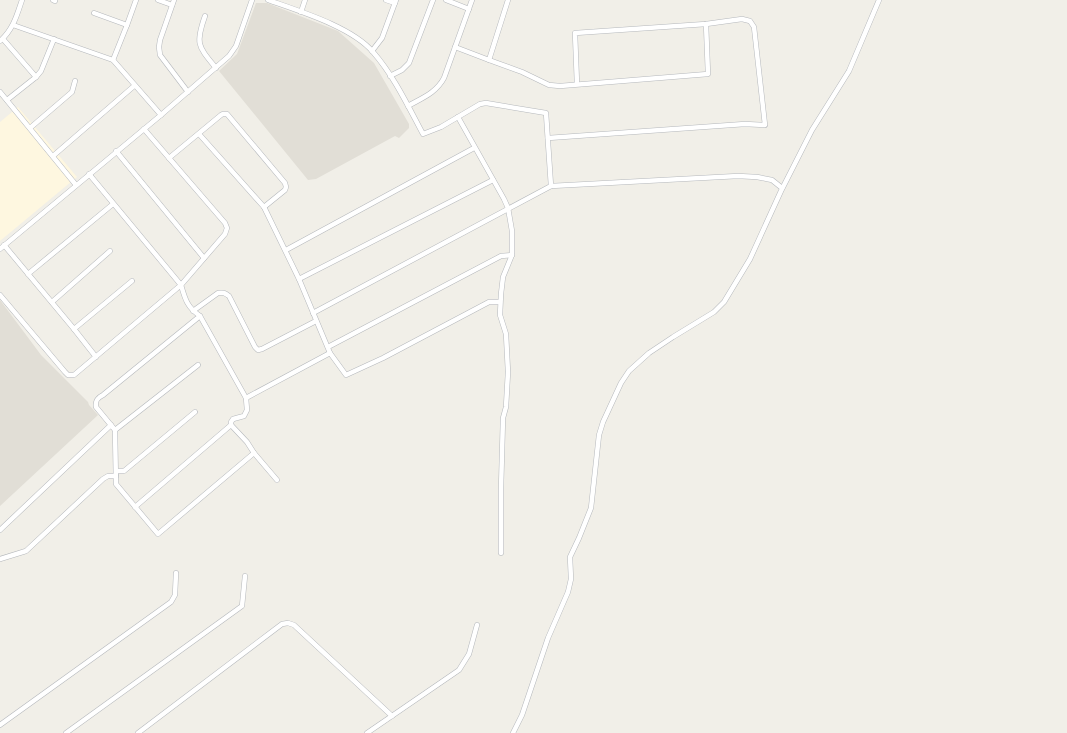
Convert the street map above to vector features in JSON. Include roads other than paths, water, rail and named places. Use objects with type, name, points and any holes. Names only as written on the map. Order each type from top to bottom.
[{"type":"street","points":[[22,0],[13,25],[1,40],[36,77]]},
{"type":"street","points":[[113,60],[136,0]]},
{"type":"street","points":[[158,0],[173,2],[160,40],[160,55],[188,92]]},
{"type":"street","points":[[96,357],[52,302],[2,247],[229,56],[233,52],[252,0]]},
{"type":"street","points":[[268,0],[338,27],[356,37],[372,51],[390,76],[423,134],[440,127],[480,104],[486,103],[546,113],[551,186]]},
{"type":"street","points":[[301,12],[305,0]]},
{"type":"street","points":[[372,51],[382,38],[396,2],[386,0]]},
{"type":"street","points":[[390,76],[402,70],[409,63],[433,0]]},
{"type":"street","points":[[446,0],[469,9]]},
{"type":"street","points":[[408,106],[432,93],[440,86],[472,0]]},
{"type":"street","points":[[489,60],[508,0]]},
{"type":"street","points":[[513,733],[522,715],[548,638],[568,592],[571,579],[570,557],[591,508],[599,435],[621,383],[629,371],[649,353],[714,312],[724,302],[750,259],[782,188],[812,130],[850,70],[879,0]]},
{"type":"street","points":[[94,13],[127,25]]},
{"type":"street","points":[[205,16],[200,35],[201,48],[216,68]]},
{"type":"street","points":[[548,138],[745,124],[765,125],[754,27],[750,21],[742,19],[706,24],[575,32],[577,84]]},
{"type":"street","points":[[455,47],[522,72],[549,85],[560,86],[708,74],[706,24]]},
{"type":"street","points":[[13,25],[113,60],[161,115]]},
{"type":"street","points":[[6,100],[36,77],[43,67],[54,39]]},
{"type":"street","points":[[30,128],[72,92],[76,81]]},
{"type":"street","points":[[53,156],[134,86]]},
{"type":"street","points":[[0,92],[76,185]]},
{"type":"street","points":[[168,158],[220,115],[226,113],[286,183],[285,190],[264,207]]},
{"type":"street","points":[[458,117],[504,199],[508,208],[512,231],[512,255],[503,277],[500,302],[500,315],[506,334],[508,372],[506,407],[503,418],[502,553]]},
{"type":"street","points":[[0,295],[68,375],[74,376],[181,285],[225,234],[226,226],[144,129]]},
{"type":"street","points":[[199,134],[264,207],[286,250],[330,353],[346,375],[383,358],[489,302],[500,302]]},
{"type":"street","points":[[286,250],[474,148]]},
{"type":"street","points":[[116,151],[204,258]]},
{"type":"street","points":[[89,174],[181,285],[186,303],[200,316],[246,398],[244,416],[233,419],[231,425],[135,507]]},
{"type":"street","points":[[313,313],[551,186],[738,176],[772,180],[782,188]]},
{"type":"street","points":[[299,279],[493,180]]},
{"type":"street","points":[[28,274],[114,204]]},
{"type":"street","points":[[52,302],[110,251]]},
{"type":"street","points":[[328,347],[502,256],[512,255]]},
{"type":"street","points":[[74,329],[132,280]]},
{"type":"street","points":[[193,311],[218,293],[226,293],[258,350],[316,321]]},
{"type":"street","points":[[200,316],[98,398],[96,407],[115,430],[116,484],[158,534],[254,453]]},
{"type":"street","points":[[246,398],[330,353]]},
{"type":"street","points":[[115,430],[198,364]]},
{"type":"street","points":[[0,559],[26,551],[103,479],[124,471],[195,412]]},
{"type":"street","points":[[0,530],[111,425]]},
{"type":"street","points":[[231,425],[247,442],[276,480]]},
{"type":"street","points":[[0,725],[171,602],[174,595],[176,572]]},
{"type":"street","points":[[66,733],[242,606],[245,576]]},
{"type":"street","points":[[138,733],[282,624],[288,623],[294,625],[392,716]]},
{"type":"street","points":[[367,733],[458,670],[469,654],[477,625]]}]
